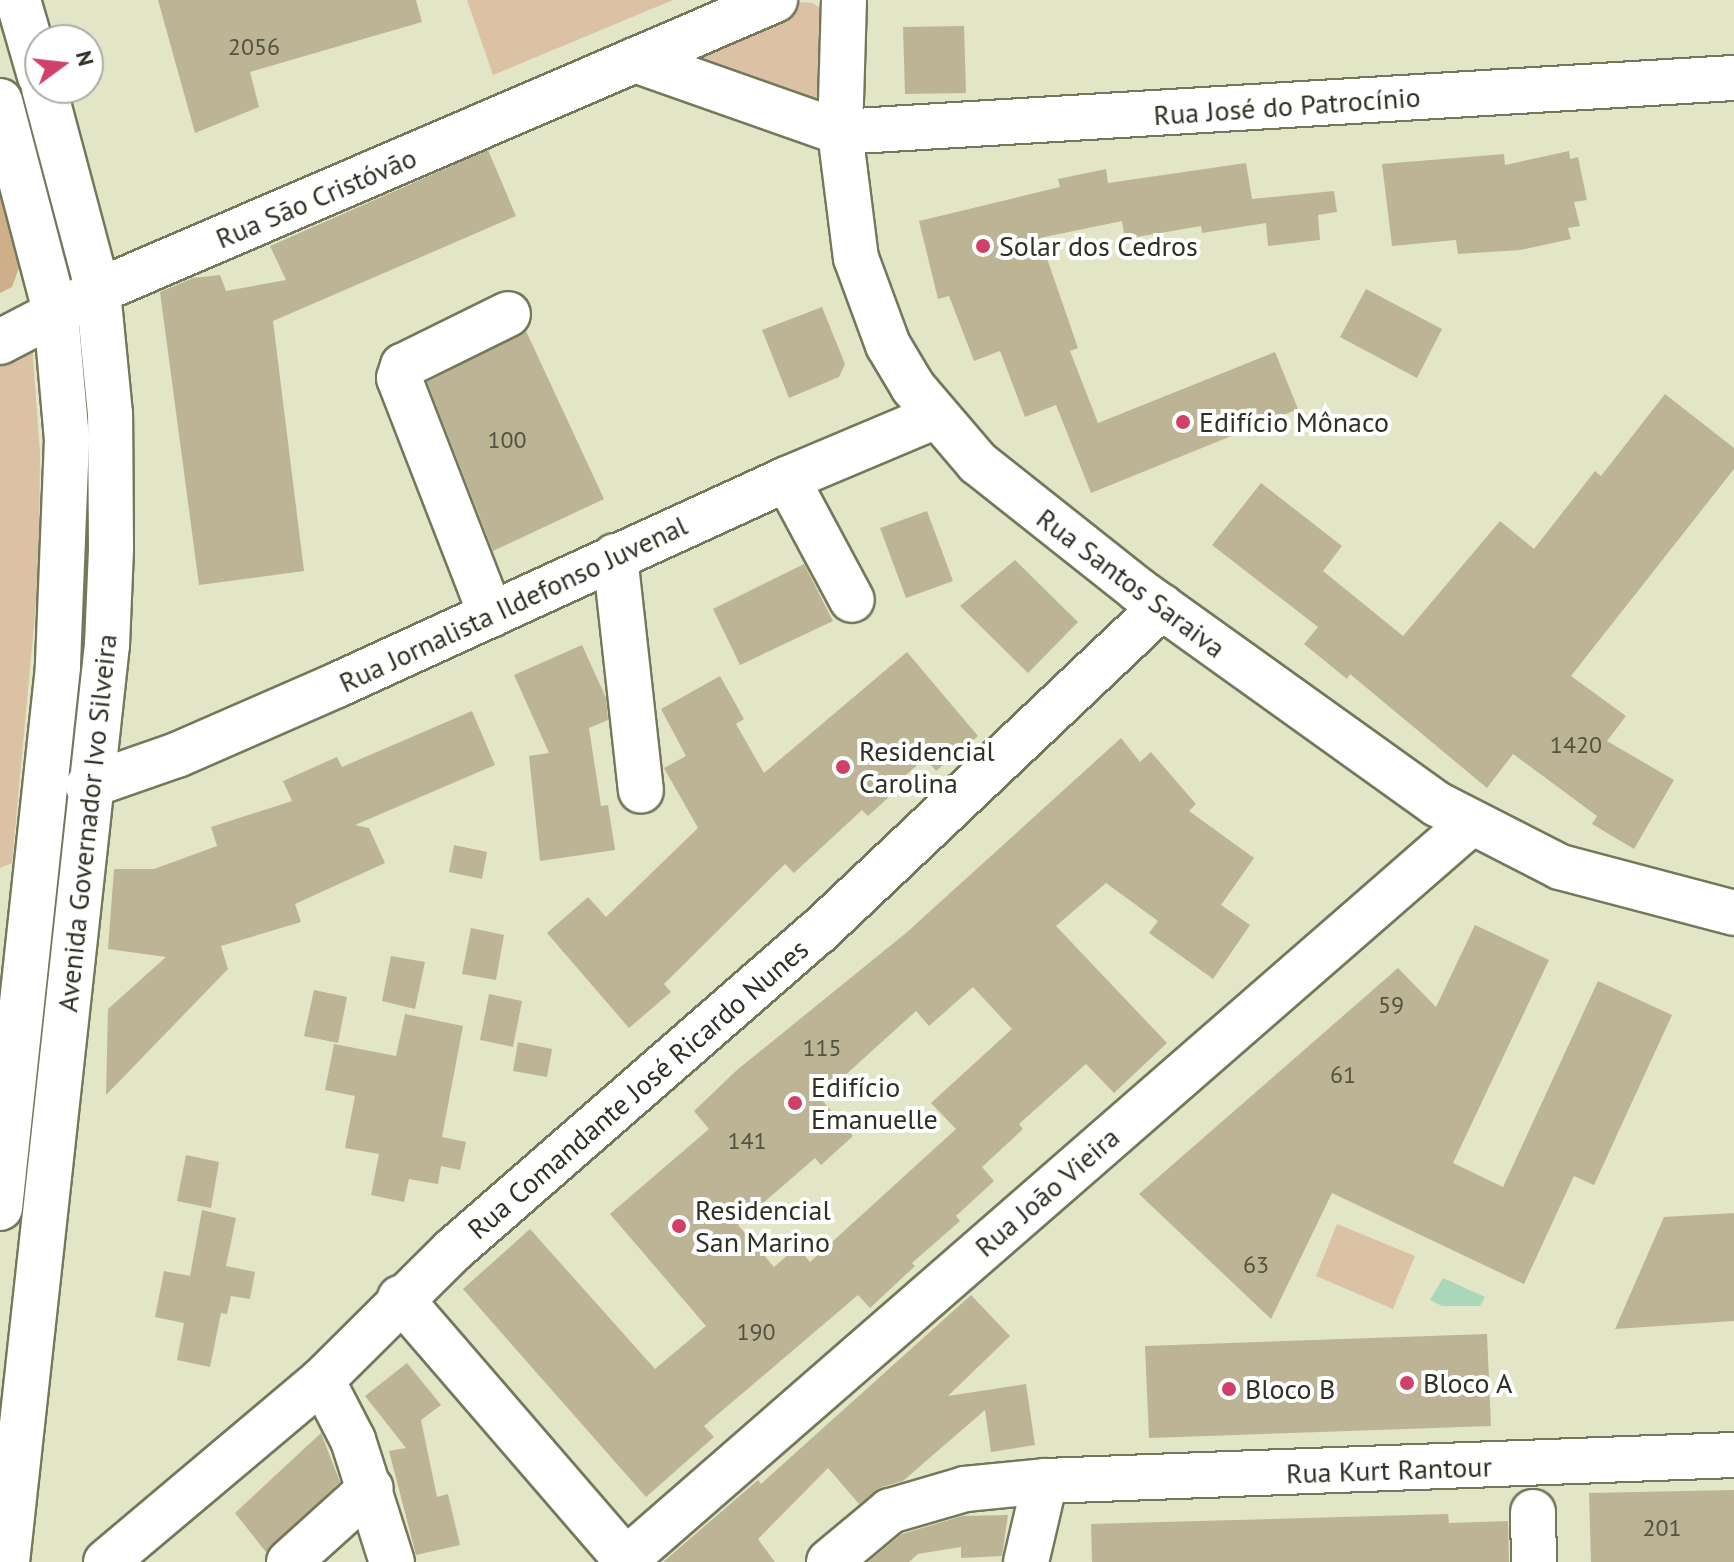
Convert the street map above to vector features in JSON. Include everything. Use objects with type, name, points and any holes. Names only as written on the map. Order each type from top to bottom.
[{"type":"street","points":[[18,0],[25,24]]},
{"type":"street","name":"Rua São Cristóvão","points":[[0,342],[98,291],[775,0]]},
{"type":"street","name":"Rua Santos Saraiva","points":[[844,0],[840,132],[845,194],[869,302],[888,345],[936,416],[1022,501],[1375,762],[1471,823],[1560,867],[1734,913]]},
{"type":"street","points":[[635,60],[840,132]]},
{"type":"street","name":"Rua José do Patrocínio","points":[[840,132],[1734,78]]},
{"type":"street","name":"Avenida Governador Ivo Silveira","points":[[0,101],[56,314],[67,439],[64,592],[12,1007],[0,1208]]},
{"type":"street","name":"Avenida Governador Ivo Silveira","points":[[7,1562],[68,1009],[88,786],[107,645],[111,534],[110,414],[98,291],[48,104]]},
{"type":"street","points":[[29,207],[55,215],[74,195]]},
{"type":"street","points":[[491,615],[399,378],[403,366],[508,314]]},
{"type":"street","name":"Rua Jornalista Ildefonso Juvenal","points":[[88,786],[177,755],[787,479],[936,416]]},
{"type":"street","points":[[787,479],[852,600]]},
{"type":"street","points":[[615,556],[641,791]]},
{"type":"street","name":"Rua Comandante José Ricardo Nunes","points":[[106,1562],[322,1380],[400,1298],[817,933],[1162,607]]},
{"type":"street","name":"Rua João Vieira","points":[[626,1561],[1471,823]]},
{"type":"street","points":[[12,1007],[68,1009]]},
{"type":"street","points":[[400,1298],[626,1561]]},
{"type":"street","points":[[322,1380],[371,1488],[392,1562]]},
{"type":"street","name":"Rua Kurt Rantour","points":[[829,1562],[890,1511],[965,1489],[1045,1481],[1734,1455]]},
{"type":"street","points":[[1026,1562],[1045,1481]]},
{"type":"street","points":[[289,1562],[371,1488]]},
{"type":"street","points":[[1533,1512],[1534,1562]]},
{"type":"shaded area","points":[[467,0],[673,0],[493,75]]},
{"type":"shaded area","points":[[799,2],[813,3],[826,12],[821,105],[685,61],[680,50]]},
{"type":"shaded area","points":[[0,195],[19,268],[12,287],[0,293]]},
{"type":"shaded area","points":[[32,343],[40,453],[39,571],[12,863],[0,868],[0,356]]},
{"type":"shaded area","points":[[1337,1224],[1415,1256],[1393,1309],[1316,1276]]},
{"type":"shaded area","points":[[1443,1278],[1485,1297],[1480,1306],[1442,1306],[1430,1300]]},
{"type":"building","points":[[158,0],[416,0],[422,22],[250,72],[259,107],[195,133]]},
{"type":"building","points":[[964,26],[966,93],[905,94],[903,27]]},
{"type":"building","points":[[488,150],[516,216],[273,321],[304,571],[199,585],[160,292],[193,278],[220,275],[226,291],[286,280],[270,246]]},
{"type":"building","points":[[1569,151],[1570,159],[1578,157],[1587,200],[1574,202],[1580,226],[1568,228],[1571,239],[1520,250],[1458,254],[1456,240],[1392,246],[1382,164],[1504,154],[1505,165]]},
{"type":"building","points":[[1246,163],[1252,199],[1334,191],[1337,212],[1318,215],[1320,240],[1268,246],[1266,223],[1202,233],[1201,226],[1125,239],[1122,221],[1040,238],[1078,348],[1070,351],[1098,423],[1275,352],[1298,409],[1091,493],[1056,405],[1025,417],[1000,351],[974,361],[949,296],[938,299],[919,221],[1060,187],[1058,179],[1106,169],[1108,183]]},
{"type":"building","points":[[1366,289],[1442,329],[1417,378],[1340,337]]},
{"type":"building","points":[[822,307],[845,364],[839,377],[789,398],[762,330]]},
{"type":"building","points":[[526,331],[604,499],[493,551],[427,382]]},
{"type":"building","points":[[1665,394],[1734,448],[1734,469],[1571,676],[1626,716],[1607,741],[1674,780],[1634,849],[1592,824],[1597,816],[1513,754],[1487,788],[1350,674],[1347,679],[1304,644],[1318,627],[1212,545],[1261,483],[1342,546],[1323,571],[1403,636],[1500,521],[1534,549],[1595,471],[1601,476]]},
{"type":"building","points":[[927,511],[953,581],[906,598],[880,528]]},
{"type":"building","points":[[1015,560],[1078,622],[1028,673],[960,606]]},
{"type":"building","points":[[804,564],[833,621],[740,665],[713,609]]},
{"type":"building","points":[[582,645],[606,698],[608,720],[589,728],[601,806],[608,805],[615,850],[540,861],[529,756],[549,753],[514,675]]},
{"type":"building","points":[[907,652],[978,736],[936,771],[925,758],[886,793],[889,797],[868,816],[862,810],[794,873],[785,864],[664,984],[671,992],[629,1028],[547,933],[588,897],[606,917],[698,828],[664,768],[686,756],[661,709],[720,676],[744,719],[736,724],[764,773]]},
{"type":"building","points":[[472,711],[495,765],[355,825],[369,828],[385,863],[295,904],[301,922],[221,946],[228,969],[106,1095],[108,1009],[166,957],[108,949],[114,869],[154,869],[217,846],[211,827],[292,801],[283,781],[337,757],[342,767]]},
{"type":"building","points":[[1121,738],[1140,762],[1151,752],[1196,804],[1189,811],[1254,858],[1221,905],[1250,925],[1213,979],[1149,933],[1158,921],[1106,883],[1056,926],[1167,1043],[1114,1093],[1086,1064],[1019,1124],[1023,1129],[982,1167],[994,1181],[956,1216],[960,1221],[912,1263],[915,1266],[870,1308],[858,1295],[704,1426],[714,1437],[646,1497],[463,1289],[530,1229],[655,1369],[706,1326],[610,1214],[709,1129],[694,1111],[737,1070],[906,933]],"holes":[[[973,987],[1012,1029],[931,1103],[956,1129],[810,1262],[797,1247],[774,1267],[738,1225],[815,1158],[821,1165],[853,1136],[820,1098],[916,1011],[929,1026]]]},
{"type":"building","points":[[454,845],[487,852],[482,879],[449,872]]},
{"type":"building","points":[[1475,925],[1549,960],[1453,1163],[1503,1187],[1598,981],[1672,1015],[1594,1185],[1574,1176],[1524,1284],[1332,1193],[1271,1319],[1139,1194],[1398,968],[1436,1007]]},
{"type":"building","points":[[471,928],[504,935],[496,980],[462,974]]},
{"type":"building","points":[[391,956],[425,962],[415,1009],[382,1001]]},
{"type":"building","points":[[314,990],[347,997],[338,1043],[304,1036]]},
{"type":"building","points":[[489,994],[522,1001],[513,1047],[480,1040]]},
{"type":"building","points":[[405,1014],[463,1026],[442,1137],[466,1142],[460,1170],[441,1166],[438,1184],[409,1179],[404,1202],[371,1195],[379,1154],[345,1148],[355,1096],[325,1090],[334,1044],[396,1056]]},
{"type":"building","points":[[518,1042],[552,1049],[547,1077],[513,1071]]},
{"type":"building","points":[[186,1155],[219,1162],[211,1208],[177,1201]]},
{"type":"building","points":[[202,1210],[236,1218],[226,1266],[255,1272],[250,1299],[231,1296],[227,1314],[221,1313],[210,1367],[177,1360],[184,1323],[155,1317],[164,1271],[190,1276]]},
{"type":"building","points":[[1734,1213],[1734,1321],[1615,1329],[1664,1217]]},
{"type":"building","points":[[971,1295],[1010,1336],[948,1396],[1026,1384],[1035,1445],[991,1452],[985,1410],[903,1481],[882,1487],[859,1504],[828,1468],[758,1539],[775,1562],[663,1562],[758,1480],[761,1484]]},
{"type":"building","points":[[1487,1334],[1491,1426],[1149,1438],[1145,1346]]},
{"type":"building","points":[[407,1363],[441,1405],[421,1420],[437,1497],[448,1494],[460,1545],[416,1555],[389,1451],[406,1448],[365,1396]]},
{"type":"building","points":[[321,1433],[340,1482],[266,1552],[235,1513]]},
{"type":"building","points":[[1734,1490],[1734,1562],[1591,1562],[1589,1493]]},
{"type":"building","points":[[1448,1514],[1449,1523],[1508,1521],[1509,1562],[1092,1562],[1091,1524]]},
{"type":"building","points":[[1008,1515],[1002,1556],[961,1558],[961,1547],[918,1554],[909,1562],[868,1562],[902,1534],[962,1516]]},
{"type":"place","name":"Solar dos Cedros","points":[[983,246]]},
{"type":"place","name":"Edifício Mônaco","points":[[1183,422]]},
{"type":"place","name":"Residencial Carolina","points":[[843,767]]},
{"type":"place","name":"Edifício Emanuelle","points":[[795,1103]]},
{"type":"place","name":"Residencial San Marino","points":[[679,1226]]},
{"type":"place","name":"Bloco A","points":[[1407,1383]]},
{"type":"place","name":"Bloco B","points":[[1229,1389]]}]
